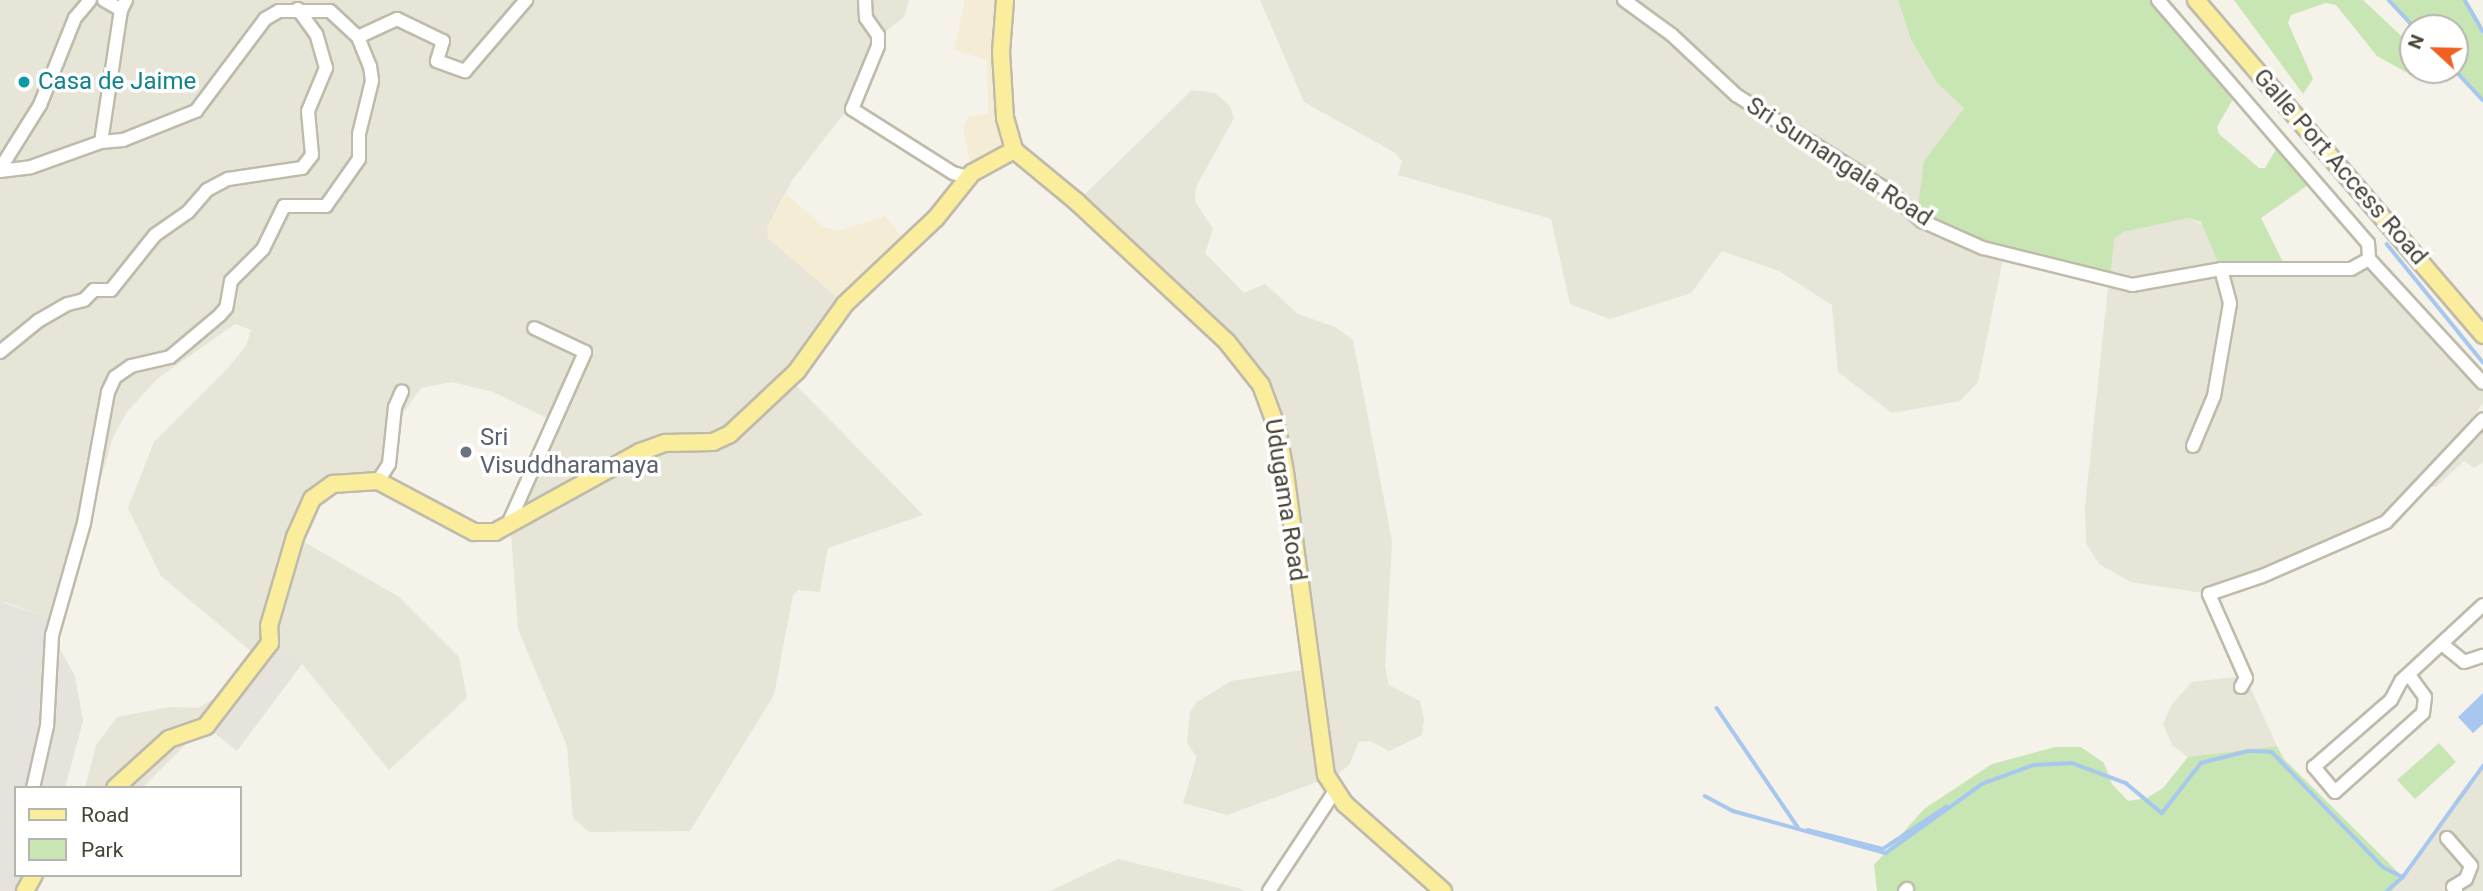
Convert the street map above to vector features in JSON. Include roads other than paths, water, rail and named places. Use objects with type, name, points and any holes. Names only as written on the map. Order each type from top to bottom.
[{"type":"main road","points":[[117,786],[169,739],[206,726],[270,643],[269,626],[295,537],[312,499],[333,484],[378,481],[474,532],[495,532],[510,520],[640,452],[665,443],[713,442],[730,434],[797,371],[845,304],[936,218],[972,173],[1014,150],[1005,118],[1001,52],[1005,0]]},
{"type":"main road","name":"Galle Port Access Road","points":[[2196,0],[2483,335]]},
{"type":"main road","name":"Udugama Road","points":[[1014,150],[1077,202],[1227,342],[1261,385],[1281,450],[1320,751],[1335,791],[1443,891]]},
{"type":"street","points":[[0,170],[40,105],[75,18],[90,0]]},
{"type":"street","points":[[101,142],[123,5],[104,0]]},
{"type":"street","points":[[358,37],[397,19],[443,41],[437,61],[465,71],[526,0]]},
{"type":"street","points":[[865,0],[866,18],[878,35],[878,46],[852,109],[954,173],[964,176],[972,173]]},
{"type":"street","name":"Sri Sumangala Road","points":[[1625,0],[1672,34],[1736,95],[1888,190],[1922,221],[1983,248],[2132,285],[2221,269],[2297,272],[2351,269],[2369,260]]},
{"type":"street","points":[[2158,0],[2368,243],[2369,260],[2483,383]]},
{"type":"street","points":[[0,170],[31,167],[101,142],[123,140],[195,111],[265,19],[298,9],[330,11],[358,37],[372,81],[354,169],[326,206],[284,206],[263,249],[230,281],[220,315],[170,357],[131,366],[115,377],[108,392],[85,523],[52,635],[47,726],[33,786]]},
{"type":"street","points":[[0,352],[38,321],[68,304],[84,300],[94,290],[111,290],[155,234],[188,212],[207,190],[228,179],[302,168],[312,155],[308,111],[326,68],[316,34],[298,9]]},
{"type":"street","points":[[2193,446],[2214,396],[2228,316],[2230,303],[2221,269]]},
{"type":"street","points":[[510,520],[585,352],[534,328]]},
{"type":"street","points":[[378,481],[389,464],[395,407],[402,391]]},
{"type":"street","points":[[2241,687],[2246,678],[2209,594],[2262,576],[2386,522],[2483,419]]},
{"type":"street","points":[[2409,675],[2425,697],[2423,713],[2335,792],[2314,767],[2391,700],[2409,675],[2483,604]]},
{"type":"street","points":[[2442,644],[2464,662],[2483,656]]},
{"type":"street","points":[[1269,891],[1335,791]]},
{"type":"street","points":[[2447,838],[2471,866],[2466,879],[2453,887],[2456,891]]},
{"type":"water","points":[[2483,693],[2483,724],[2473,733],[2458,717]]},
{"type":"waterway","points":[[2389,0],[2402,14]]},
{"type":"waterway","points":[[2465,0],[2483,31]]},
{"type":"waterway","points":[[2468,84],[2483,100]]},
{"type":"waterway","points":[[2387,244],[2483,362]]},
{"type":"waterway","points":[[1717,708],[1798,827]]},
{"type":"waterway","points":[[1705,796],[1733,811],[1886,853],[1982,784],[2034,765],[2072,763],[2126,783],[2162,813],[2201,763],[2248,751],[2272,752],[2383,867],[2403,877]]},
{"type":"waterway","points":[[2387,891],[2403,877],[2483,766]]},
{"type":"waterway","points":[[1808,830],[1883,849],[1946,807]]},
{"type":"place","name":"Casa de Jaime","points":[[24,82]]},
{"type":"place","name":"Sri Visuddharamaya","points":[[466,452]]}]
